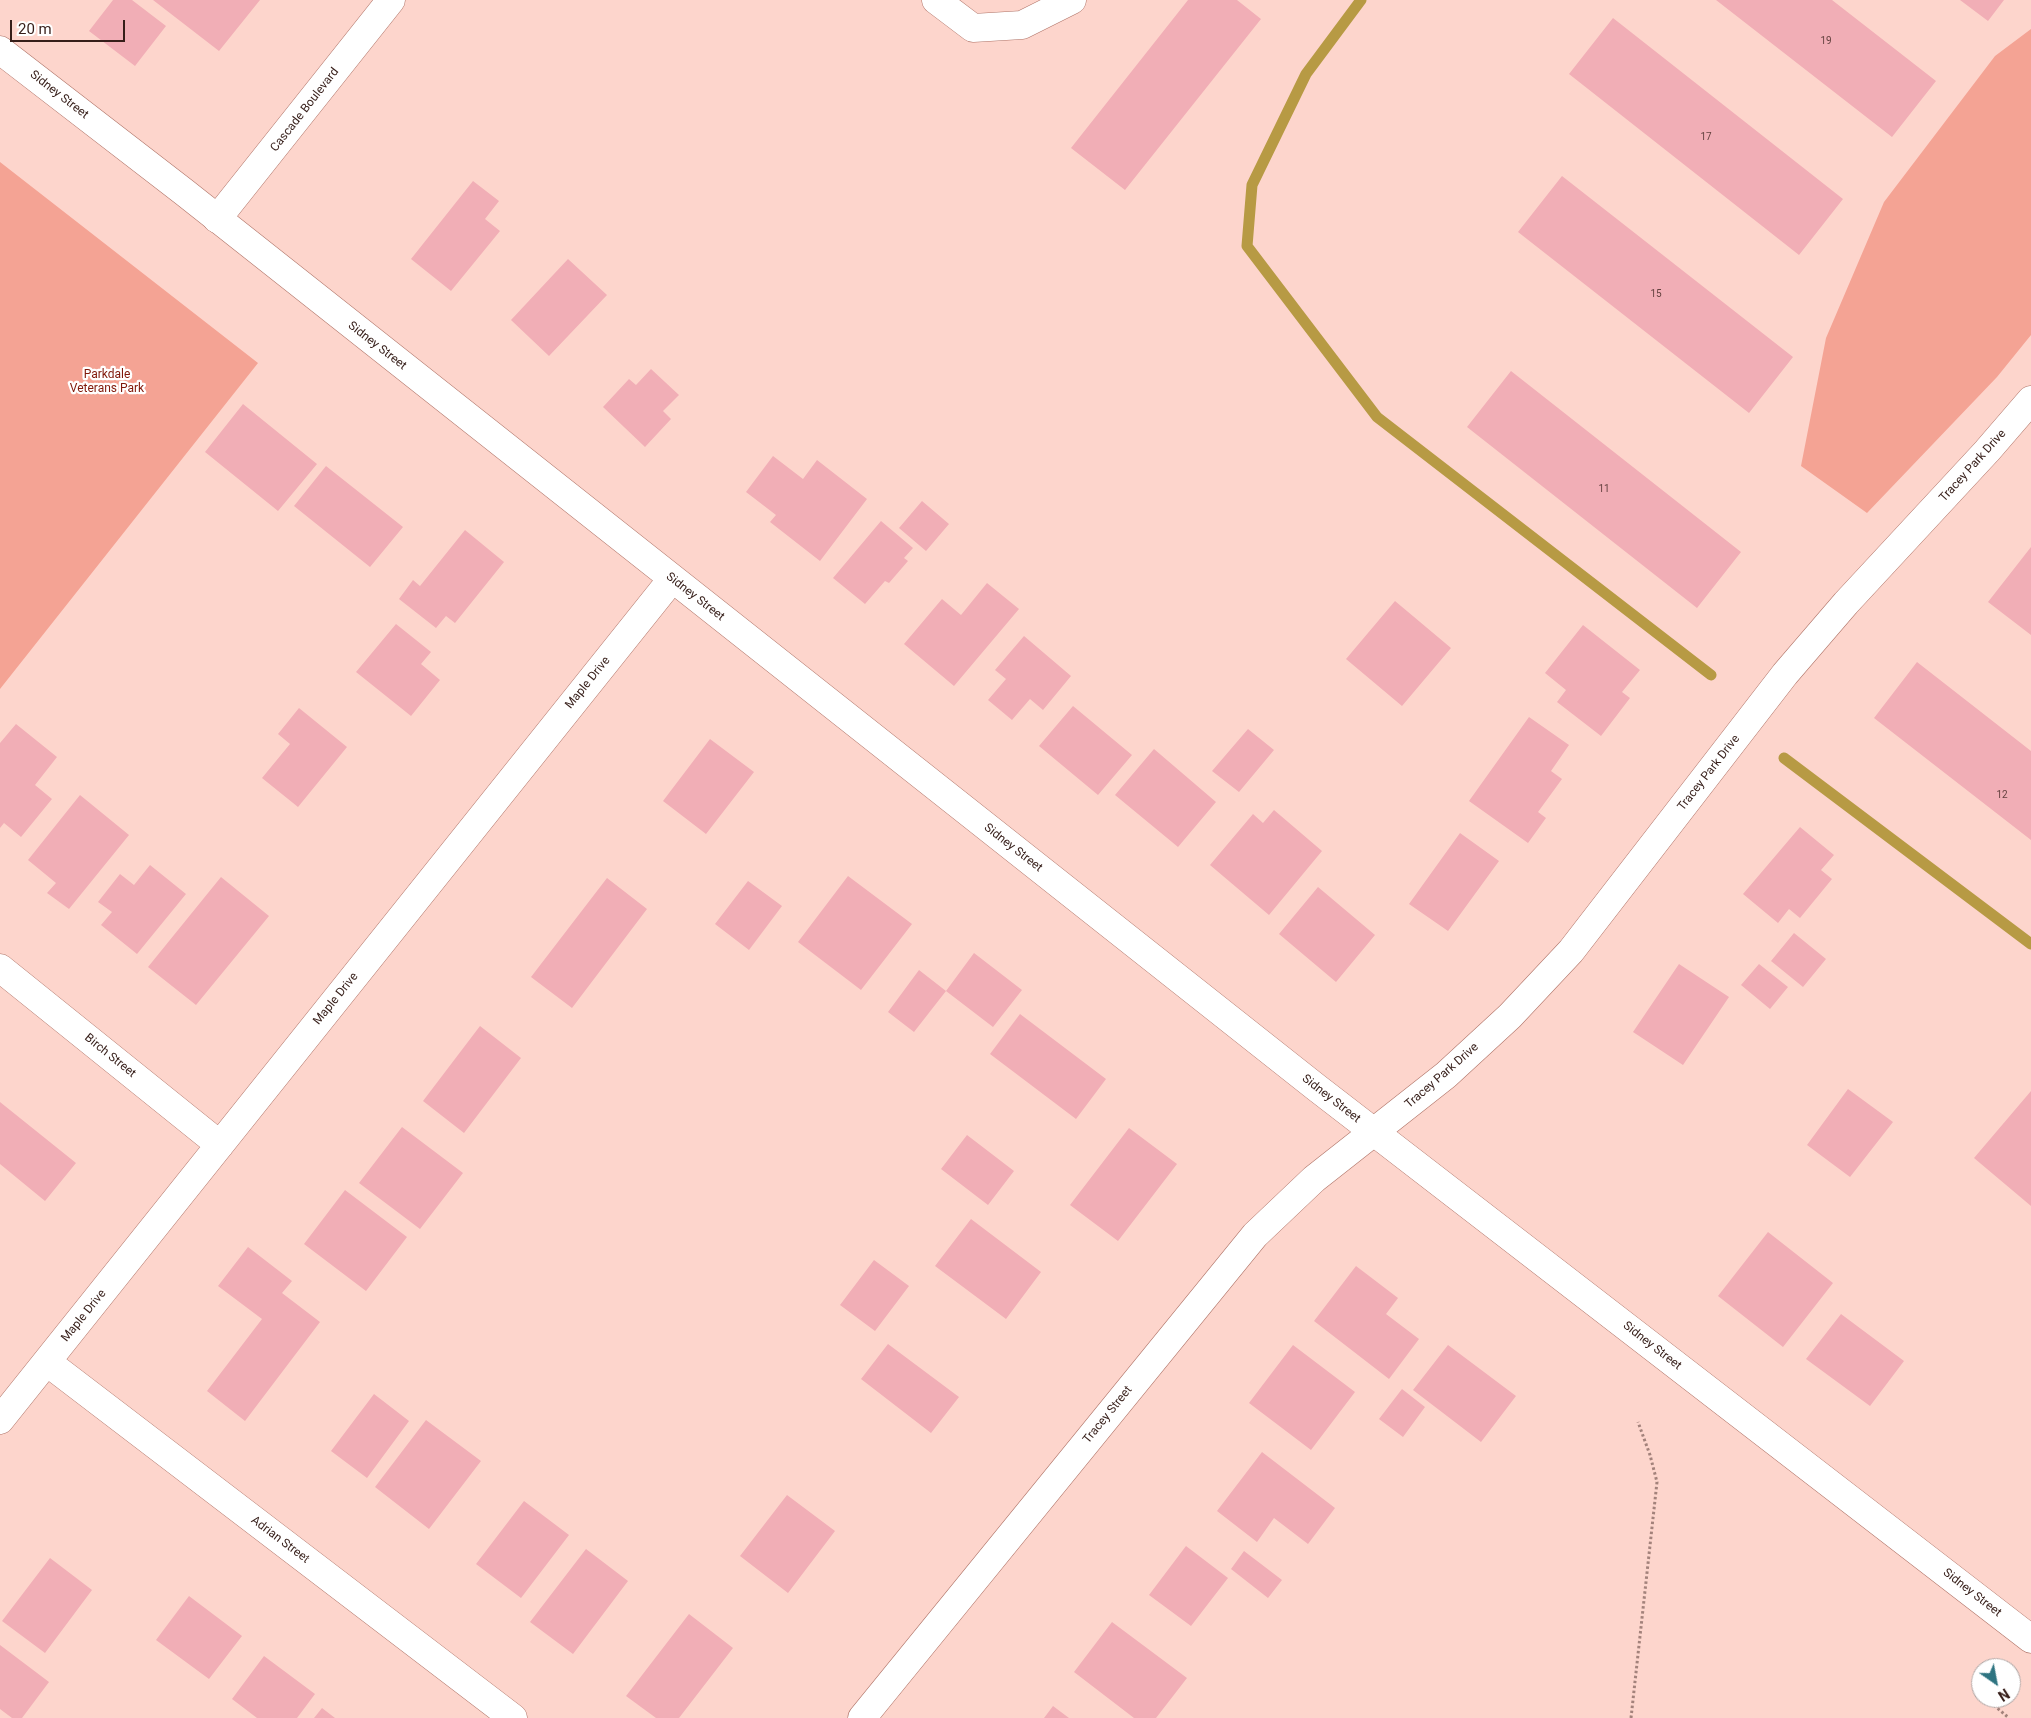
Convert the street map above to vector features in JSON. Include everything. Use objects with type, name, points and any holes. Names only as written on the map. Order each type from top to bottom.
[{"type":"street","name":"Cascade Boulevard","points":[[217,219],[391,0]]},
{"type":"street","points":[[936,0],[973,28],[1022,25],[1072,0]]},
{"type":"street","name":"Sidney Street","points":[[0,50],[1374,1132],[2031,1639]]},
{"type":"street","name":"Tracey Park Drive","points":[[1374,1132],[1446,1075],[1510,1016],[1571,951],[1785,674],[1846,603],[1987,451],[2031,400]]},
{"type":"street","name":"Maple Drive","points":[[0,1420],[672,579]]},
{"type":"street","name":"Birch Street","points":[[0,968],[220,1145]]},
{"type":"street","name":"Tracey Street","points":[[862,1718],[1255,1235],[1314,1179],[1374,1132]]},
{"type":"street","name":"Adrian Street","points":[[47,1362],[514,1718]]},
{"type":"path","points":[[1631,1718],[1657,1482],[1638,1422]]},
{"type":"path","points":[[1998,1708],[2010,1718]]},
{"type":"green space","points":[[2031,29],[2031,335],[1997,377],[1867,513],[1801,466],[1826,338],[1884,202],[1995,56]]},
{"type":"green space","name":"Parkdale Veterans Park","points":[[0,162],[258,363],[0,689]]},
{"type":"building","points":[[113,0],[132,0],[166,26],[135,66],[89,31]]},
{"type":"building","points":[[153,0],[260,0],[219,51]]},
{"type":"building","points":[[1188,0],[1237,0],[1261,19],[1125,190],[1071,148]]},
{"type":"building","points":[[1716,0],[1832,0],[1936,81],[1892,137]]},
{"type":"building","points":[[1960,0],[2004,0],[1988,21]]},
{"type":"building","points":[[1613,18],[1843,199],[1799,255],[1569,74]]},
{"type":"building","points":[[1562,176],[1793,357],[1749,413],[1518,232]]},
{"type":"building","points":[[473,181],[499,201],[485,219],[500,231],[451,291],[411,259]]},
{"type":"building","points":[[568,259],[607,295],[549,356],[511,320]]},
{"type":"building","points":[[651,369],[679,395],[663,411],[671,419],[645,447],[603,407],[629,379],[636,385]]},
{"type":"building","points":[[1511,371],[1741,552],[1697,608],[1467,427]]},
{"type":"building","points":[[243,404],[317,464],[278,511],[205,452]]},
{"type":"building","points":[[773,456],[803,479],[817,460],[867,499],[820,561],[770,522],[776,515],[746,492]]},
{"type":"building","points":[[326,466],[403,527],[370,567],[294,506]]},
{"type":"building","points":[[922,501],[949,524],[926,551],[899,528]]},
{"type":"building","points":[[881,521],[913,548],[904,558],[908,561],[889,583],[885,581],[865,604],[833,578]]},
{"type":"building","points":[[465,530],[504,562],[455,623],[446,616],[436,628],[399,599],[413,580],[420,586]]},
{"type":"building","points":[[2031,547],[2031,635],[1988,602]]},
{"type":"building","points":[[987,583],[1019,609],[954,686],[904,644],[942,599],[961,615]]},
{"type":"building","points":[[1395,601],[1451,648],[1402,706],[1346,659]]},
{"type":"building","points":[[396,624],[431,652],[421,664],[440,680],[411,716],[356,672]]},
{"type":"building","points":[[1583,625],[1640,670],[1622,692],[1630,698],[1601,736],[1557,702],[1566,690],[1545,673]]},
{"type":"building","points":[[1024,636],[1071,676],[1043,710],[1030,699],[1012,720],[988,700],[1006,679],[995,670]]},
{"type":"building","points":[[1917,662],[2031,751],[2031,840],[1874,718]]},
{"type":"building","points":[[1073,706],[1132,755],[1098,795],[1039,746]]},
{"type":"building","points":[[299,708],[347,747],[298,807],[262,778],[290,744],[278,734]]},
{"type":"building","points":[[1529,717],[1569,745],[1551,771],[1562,779],[1538,812],[1546,818],[1528,843],[1469,801]]},
{"type":"building","points":[[16,724],[57,757],[35,785],[52,799],[21,837],[4,823],[0,828],[0,743]]},
{"type":"building","points":[[1248,729],[1274,750],[1239,792],[1212,771]]},
{"type":"building","points":[[710,739],[754,772],[706,834],[663,801]]},
{"type":"building","points":[[1154,749],[1216,802],[1178,847],[1115,795]]},
{"type":"building","points":[[80,795],[129,835],[69,909],[47,893],[56,883],[28,860]]},
{"type":"building","points":[[1274,810],[1322,851],[1269,915],[1210,865],[1253,814],[1263,823]]},
{"type":"building","points":[[1800,827],[1834,855],[1821,870],[1832,879],[1800,918],[1789,909],[1778,923],[1743,894]]},
{"type":"building","points":[[1460,833],[1499,861],[1448,931],[1409,904]]},
{"type":"building","points":[[150,865],[186,894],[137,954],[101,925],[112,912],[98,902],[120,874],[134,885]]},
{"type":"building","points":[[848,876],[912,924],[861,990],[798,942]]},
{"type":"building","points":[[221,877],[269,916],[196,1005],[148,967]]},
{"type":"building","points":[[607,878],[647,909],[572,1008],[531,977]]},
{"type":"building","points":[[748,881],[782,906],[749,950],[715,924]]},
{"type":"building","points":[[1318,887],[1375,935],[1336,982],[1279,934]]},
{"type":"building","points":[[1794,933],[1826,959],[1803,987],[1771,961]]},
{"type":"building","points":[[974,953],[1022,990],[993,1027],[946,991]]},
{"type":"building","points":[[1679,964],[1729,997],[1683,1065],[1633,1032]]},
{"type":"building","points":[[1759,964],[1788,987],[1770,1009],[1741,985]]},
{"type":"building","points":[[919,970],[946,991],[914,1032],[888,1012]]},
{"type":"building","points":[[1020,1014],[1106,1079],[1076,1119],[990,1054]]},
{"type":"building","points":[[480,1026],[521,1058],[464,1133],[423,1101]]},
{"type":"building","points":[[1848,1089],[1893,1122],[1850,1177],[1807,1145]]},
{"type":"building","points":[[2031,1091],[2031,1206],[1974,1158]]},
{"type":"building","points":[[0,1102],[76,1163],[45,1201],[0,1164]]},
{"type":"building","points":[[402,1127],[463,1173],[420,1229],[359,1183]]},
{"type":"building","points":[[1129,1128],[1177,1164],[1118,1241],[1070,1205]]},
{"type":"building","points":[[967,1135],[1014,1171],[988,1205],[941,1169]]},
{"type":"building","points":[[345,1190],[407,1237],[366,1291],[304,1244]]},
{"type":"building","points":[[971,1219],[1041,1272],[1006,1319],[935,1266]]},
{"type":"building","points":[[1768,1232],[1833,1283],[1783,1347],[1718,1296]]},
{"type":"building","points":[[248,1247],[292,1281],[282,1293],[320,1322],[245,1421],[207,1391],[262,1319],[218,1286]]},
{"type":"building","points":[[874,1260],[909,1286],[875,1331],[840,1305]]},
{"type":"building","points":[[1356,1266],[1398,1298],[1386,1314],[1419,1339],[1389,1379],[1314,1321]]},
{"type":"building","points":[[1841,1314],[1904,1361],[1870,1406],[1806,1359]]},
{"type":"building","points":[[888,1344],[959,1397],[931,1433],[861,1379]]},
{"type":"building","points":[[1293,1345],[1355,1392],[1311,1450],[1249,1403]]},
{"type":"building","points":[[1448,1345],[1516,1396],[1481,1442],[1413,1390]]},
{"type":"building","points":[[1402,1389],[1425,1407],[1403,1437],[1379,1419]]},
{"type":"building","points":[[374,1394],[409,1421],[367,1478],[331,1451]]},
{"type":"building","points":[[426,1420],[481,1461],[429,1529],[375,1487]]},
{"type":"building","points":[[1262,1452],[1335,1508],[1308,1544],[1274,1518],[1257,1542],[1217,1511]]},
{"type":"building","points":[[787,1495],[835,1531],[788,1593],[740,1556]]},
{"type":"building","points":[[524,1501],[569,1535],[521,1598],[476,1564]]},
{"type":"building","points":[[1186,1546],[1228,1578],[1191,1626],[1149,1595]]},
{"type":"building","points":[[586,1549],[628,1581],[573,1654],[530,1622]]},
{"type":"building","points":[[1244,1551],[1282,1580],[1268,1598],[1231,1569]]},
{"type":"building","points":[[50,1558],[92,1590],[45,1653],[2,1621]]},
{"type":"building","points":[[189,1596],[242,1636],[209,1679],[156,1640]]},
{"type":"building","points":[[689,1614],[733,1648],[679,1718],[656,1718],[626,1696]]},
{"type":"building","points":[[1112,1622],[1187,1678],[1156,1718],[1134,1718],[1074,1672]]},
{"type":"building","points":[[0,1645],[49,1682],[22,1718],[12,1718],[0,1709]]},
{"type":"building","points":[[264,1656],[315,1694],[297,1718],[257,1718],[232,1699]]},
{"type":"building","points":[[1053,1706],[1069,1718],[1044,1718]]},
{"type":"building","points":[[322,1708],[335,1718],[314,1718]]},
{"type":"waterway","points":[[1361,0],[1306,74],[1252,185],[1247,246],[1377,417],[1711,675]]},
{"type":"waterway","points":[[1784,758],[2031,944]]}]
